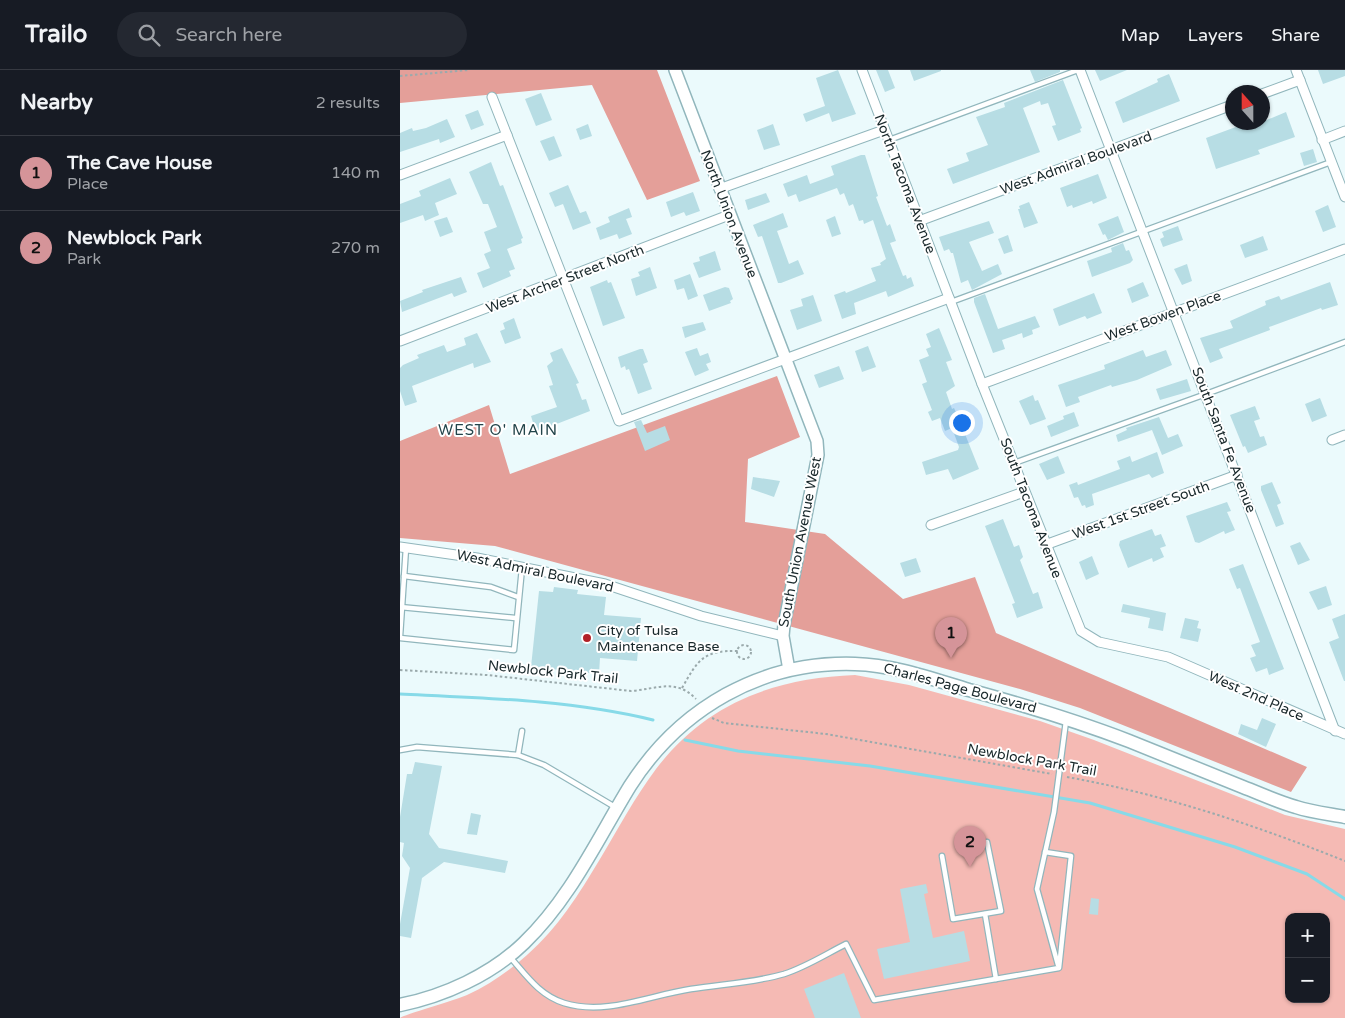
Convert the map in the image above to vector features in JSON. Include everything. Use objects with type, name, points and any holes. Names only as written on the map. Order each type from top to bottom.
[{"type":"main road","name":"Charles Page Boulevard","points":[[400,1005],[462,984],[509,956],[540,926],[571,886],[617,808],[652,755],[678,727],[703,707],[746,683],[790,670],[830,665],[875,666],[938,681],[1067,718],[1295,807],[1345,817]]},
{"type":"street","name":"North Union Avenue","points":[[675,70],[785,358]]},
{"type":"street","name":"North Tacoma Avenue","points":[[862,70],[950,300]]},
{"type":"street","name":"South Santa Fe Avenue","points":[[1079,70],[1335,730]]},
{"type":"street","points":[[1296,70],[1345,197]]},
{"type":"street","points":[[1270,91],[1300,80]]},
{"type":"street","points":[[492,97],[619,422],[785,358],[950,300]]},
{"type":"street","name":"West Admiral Boulevard","points":[[919,220],[1225,108]]},
{"type":"street","points":[[719,189],[884,130]]},
{"type":"street","points":[[1322,140],[1345,131]]},
{"type":"street","points":[[400,175],[507,136]]},
{"type":"street","name":"West Archer Street North","points":[[400,341],[729,215]]},
{"type":"street","name":"West Bowen Place","points":[[982,384],[1345,249]]},
{"type":"street","name":"South Tacoma Avenue","points":[[950,300],[1077,625],[1085,635],[1112,646],[1168,657]]},
{"type":"street","name":"South Union Avenue West","points":[[785,358],[816,436],[818,455],[783,636],[790,670]]},
{"type":"street","points":[[1332,440],[1345,435]]},
{"type":"street","name":"West 1st Street South","points":[[1045,545],[1237,475]]},
{"type":"street","points":[[930,526],[1024,492]]},
{"type":"street","name":"West Admiral Boulevard","points":[[403,548],[522,566],[605,584],[700,616],[783,636]]},
{"type":"street","name":"West 2nd Place","points":[[1168,657],[1345,734]]},
{"type":"lane","points":[[888,140],[1079,70]]},
{"type":"lane","points":[[950,300],[1331,162]]},
{"type":"lane","points":[[1014,463],[1345,342]]},
{"type":"lane","points":[[403,548],[404,576],[400,637],[514,650],[515,618],[522,566]]},
{"type":"lane","points":[[404,576],[491,587],[518,596]]},
{"type":"lane","points":[[401,607],[515,618]]},
{"type":"lane","points":[[1059,968],[1037,890],[1054,812],[1067,718]]},
{"type":"lane","points":[[518,755],[522,731]]},
{"type":"lane","points":[[400,750],[417,747],[518,755],[544,765],[617,808]]},
{"type":"lane","points":[[942,856],[953,918],[1001,911],[987,842]]},
{"type":"lane","points":[[1045,852],[1071,856],[1059,968]]},
{"type":"lane","points":[[985,914],[996,979]]},
{"type":"lane","points":[[509,956],[540,991],[553,999],[566,1004],[594,1007],[610,1006],[684,990],[744,984],[769,978],[786,973],[846,944],[874,1000],[1059,968]]},
{"type":"path","points":[[400,76],[469,70]]},
{"type":"path","points":[[745,645],[750,648],[751,654],[744,659],[738,656],[738,651],[739,647],[745,645]]},
{"type":"path","points":[[698,701],[682,688],[696,665],[704,656],[720,651],[738,651]]},
{"type":"path","name":"Newblock Park Trail","points":[[400,670],[487,675],[631,691],[652,690],[670,684],[682,688]]},
{"type":"path","name":"Newblock Park Trail","points":[[708,714],[717,722],[826,734],[1115,785],[1239,821],[1345,861]]},
{"type":"shaded area","points":[[400,70],[657,70],[700,181],[647,200],[592,85],[400,103]]},
{"type":"shaded area","points":[[777,376],[800,437],[748,459],[745,522],[825,534],[903,599],[975,577],[996,633],[1307,767],[1291,792],[1080,708],[1020,689],[495,546],[400,538],[400,441],[489,405],[510,474]]},
{"type":"shaded area","points":[[855,675],[909,685],[1040,721],[1094,740],[1285,815],[1345,829],[1345,1018],[400,1018],[475,991],[520,961],[549,934],[576,898],[648,780],[676,746],[697,727],[720,711],[744,698],[797,682]]},
{"type":"building","points":[[838,70],[856,114],[832,122],[829,113],[806,122],[803,114],[825,106],[816,78]]},
{"type":"building","points":[[876,70],[888,70],[895,88],[885,92]]},
{"type":"building","points":[[910,70],[941,70],[941,71],[914,81]]},
{"type":"building","points":[[1030,70],[1060,70],[1060,72],[1035,82]]},
{"type":"building","points":[[1095,70],[1127,70],[1100,81]]},
{"type":"building","points":[[1318,70],[1345,70],[1345,76],[1323,84]]},
{"type":"building","points":[[1169,74],[1180,101],[1123,123],[1115,102],[1158,82],[1157,79]]},
{"type":"building","points":[[1063,80],[1082,128],[1080,129],[1081,132],[1058,141],[1052,126],[1056,125],[1048,103],[1041,105],[1040,101],[1023,108],[1040,152],[953,184],[947,169],[969,161],[966,153],[988,145],[976,117],[1005,107],[1004,103]]},
{"type":"building","points":[[541,93],[552,120],[536,126],[525,99]]},
{"type":"building","points":[[478,110],[484,125],[471,130],[465,115]]},
{"type":"building","points":[[1286,112],[1295,137],[1258,150],[1260,154],[1216,169],[1206,138],[1228,130],[1270,130],[1270,119]]},
{"type":"building","points":[[447,119],[455,137],[440,143],[439,139],[400,152],[400,133],[412,128],[413,131],[426,128]]},
{"type":"building","points":[[588,124],[592,136],[580,140],[576,129]]},
{"type":"building","points":[[773,124],[780,145],[764,150],[757,130]]},
{"type":"building","points":[[554,136],[562,156],[549,161],[540,141]]},
{"type":"building","points":[[1313,149],[1317,162],[1304,166],[1300,153]]},
{"type":"building","points":[[865,155],[878,196],[876,197],[887,226],[890,224],[896,241],[890,243],[903,276],[906,275],[907,279],[911,277],[914,286],[888,297],[886,291],[854,303],[856,314],[842,319],[834,295],[845,291],[846,293],[876,281],[871,268],[881,265],[880,263],[886,259],[873,220],[864,224],[863,220],[859,221],[853,204],[849,206],[844,193],[840,195],[837,188],[799,202],[796,194],[788,197],[783,184],[807,175],[810,184],[829,177],[834,175],[831,166]]},
{"type":"building","points":[[491,162],[500,186],[503,185],[523,238],[521,239],[522,243],[507,249],[515,269],[509,271],[511,276],[483,288],[477,273],[490,268],[484,254],[491,251],[484,232],[497,227],[488,204],[483,204],[469,172]]},
{"type":"building","points":[[1098,174],[1107,198],[1093,204],[1092,201],[1073,208],[1072,205],[1067,207],[1060,188]]},
{"type":"building","points":[[450,178],[457,194],[435,203],[439,215],[425,221],[423,215],[400,223],[400,204],[421,196],[419,191]]},
{"type":"building","points":[[568,185],[580,213],[586,211],[591,223],[573,230],[563,204],[555,207],[549,193]]},
{"type":"building","points":[[693,192],[700,211],[686,216],[684,212],[671,217],[666,202]]},
{"type":"building","points":[[766,193],[770,202],[748,210],[745,200]]},
{"type":"building","points":[[1029,202],[1038,223],[1024,228],[1018,209],[1020,209],[1019,206]]},
{"type":"building","points":[[1328,205],[1336,227],[1323,232],[1315,211]]},
{"type":"building","points":[[629,208],[632,217],[626,219],[632,234],[619,239],[617,234],[600,240],[596,228],[610,222],[608,217]]},
{"type":"building","points":[[783,213],[788,227],[777,231],[789,264],[798,260],[804,274],[778,283],[762,236],[758,237],[753,225]]},
{"type":"building","points":[[835,216],[841,234],[832,237],[826,220]]},
{"type":"building","points":[[1118,216],[1124,232],[1108,240],[1105,234],[1103,235],[1098,224]]},
{"type":"building","points":[[447,217],[453,232],[440,237],[434,221]]},
{"type":"building","points":[[989,221],[994,233],[969,242],[982,271],[998,264],[1002,274],[972,290],[968,280],[961,283],[953,253],[949,249],[944,251],[939,237]]},
{"type":"building","points":[[1178,226],[1183,240],[1163,247],[1160,239],[1164,237],[1162,232]]},
{"type":"building","points":[[1008,235],[1013,251],[1004,254],[998,239]]},
{"type":"building","points":[[1263,236],[1268,250],[1245,258],[1240,245]]},
{"type":"building","points":[[1123,243],[1126,251],[1129,250],[1133,260],[1130,263],[1092,277],[1087,261],[1112,252],[1111,248]]},
{"type":"building","points":[[715,251],[721,270],[699,278],[693,263],[700,261],[699,257]]},
{"type":"building","points":[[1187,264],[1192,281],[1182,285],[1174,269]]},
{"type":"building","points":[[650,267],[657,288],[636,296],[631,279],[640,276],[638,272]]},
{"type":"building","points":[[690,274],[698,296],[688,300],[684,288],[677,290],[674,280]]},
{"type":"building","points":[[461,277],[467,292],[454,297],[452,293],[402,312],[400,301],[423,292],[422,290]]},
{"type":"building","points":[[607,280],[608,283],[611,282],[625,318],[603,326],[590,287]]},
{"type":"building","points":[[1143,282],[1149,296],[1132,303],[1127,289]]},
{"type":"building","points":[[1330,282],[1338,305],[1322,310],[1321,308],[1269,327],[1270,330],[1219,349],[1223,358],[1210,363],[1200,338],[1233,328],[1230,321],[1266,305],[1265,301],[1279,296],[1281,300]]},
{"type":"building","points":[[725,287],[729,288],[733,299],[730,301],[731,303],[709,311],[703,295]]},
{"type":"building","points":[[1094,293],[1102,313],[1087,319],[1085,316],[1059,326],[1053,309]]},
{"type":"building","points":[[985,294],[998,329],[1035,316],[1040,327],[1032,330],[1033,334],[1023,338],[1022,333],[1002,340],[1005,349],[993,353],[974,302],[974,298]]},
{"type":"building","points":[[813,295],[822,321],[797,330],[790,310],[803,306],[801,299]]},
{"type":"building","points":[[514,318],[521,338],[505,344],[500,331],[505,329],[503,323]]},
{"type":"building","points":[[703,322],[706,330],[685,338],[682,327]]},
{"type":"building","points":[[939,328],[952,360],[946,362],[955,386],[946,392],[979,469],[953,480],[948,469],[926,475],[922,462],[958,450],[959,447],[952,428],[945,431],[940,418],[932,421],[928,412],[932,410],[922,384],[927,382],[919,360],[929,356],[926,349],[931,347],[926,334]]},
{"type":"building","points":[[477,333],[491,362],[474,368],[473,363],[412,386],[417,402],[405,406],[400,391],[400,368],[419,358],[417,355],[444,345],[447,352],[466,345],[464,338]]},
{"type":"building","points":[[868,346],[876,367],[862,372],[855,351]]},
{"type":"building","points":[[562,348],[579,383],[576,384],[582,400],[586,399],[590,411],[536,432],[531,416],[557,407],[549,386],[553,385],[547,366],[553,361],[550,353]]},
{"type":"building","points":[[697,348],[700,356],[708,353],[711,362],[706,364],[709,370],[695,376],[685,352]]},
{"type":"building","points":[[643,349],[648,362],[643,364],[652,389],[638,394],[629,369],[626,370],[625,366],[621,368],[618,357]]},
{"type":"building","points":[[1143,350],[1146,357],[1166,350],[1172,365],[1137,380],[1112,387],[1111,385],[1078,397],[1080,402],[1066,407],[1058,385],[1105,369],[1104,365]]},
{"type":"building","points":[[839,366],[844,379],[819,388],[814,375]]},
{"type":"building","points":[[1187,379],[1191,391],[1160,400],[1156,389]]},
{"type":"building","points":[[1033,395],[1035,401],[1038,400],[1046,419],[1030,425],[1019,401]]},
{"type":"building","points":[[1320,398],[1327,416],[1312,422],[1305,404]]},
{"type":"building","points":[[1255,406],[1260,419],[1254,421],[1260,437],[1264,436],[1267,445],[1248,453],[1245,446],[1243,447],[1230,415]]},
{"type":"building","points":[[1074,412],[1079,426],[1051,437],[1047,426],[1064,419],[1063,416]]},
{"type":"building","points":[[1159,417],[1168,438],[1178,434],[1183,446],[1162,455],[1152,430],[1118,442],[1116,435],[1127,430],[1126,428]]},
{"type":"building","points":[[641,420],[647,433],[665,426],[670,440],[645,451],[634,422]]},
{"type":"building","points":[[1157,452],[1164,473],[1152,478],[1149,474],[1092,494],[1094,505],[1086,508],[1085,505],[1082,506],[1078,497],[1074,498],[1069,485],[1077,482],[1078,485],[1120,469],[1117,461],[1130,456],[1132,462]]},
{"type":"building","points":[[1058,456],[1065,473],[1047,480],[1039,464]]},
{"type":"building","points":[[753,477],[780,481],[774,497],[751,489]]},
{"type":"building","points":[[1272,482],[1281,503],[1277,505],[1284,524],[1276,527],[1261,490],[1261,486]]},
{"type":"building","points":[[1227,502],[1231,511],[1227,512],[1235,530],[1225,534],[1224,531],[1199,543],[1195,542],[1186,516]]},
{"type":"building","points":[[1003,519],[1014,547],[1019,545],[1023,557],[1020,560],[1033,594],[1038,592],[1043,608],[1017,618],[1012,604],[1015,603],[985,526]]},
{"type":"building","points":[[1152,529],[1155,536],[1161,534],[1166,546],[1160,548],[1164,557],[1153,562],[1152,558],[1128,568],[1119,545],[1120,541]]},
{"type":"building","points":[[1300,542],[1310,560],[1298,565],[1290,546]]},
{"type":"building","points":[[1092,556],[1099,574],[1086,580],[1079,562]]},
{"type":"building","points":[[916,558],[921,572],[905,577],[900,563]]},
{"type":"building","points":[[1243,564],[1284,669],[1269,675],[1267,668],[1256,672],[1250,658],[1256,656],[1251,645],[1260,642],[1240,588],[1237,589],[1229,569]]},
{"type":"building","points":[[1326,586],[1332,605],[1318,610],[1309,592]]},
{"type":"building","name":"City of Tulsa Maintenance Base","points":[[554,587],[578,590],[577,594],[606,597],[604,615],[641,618],[637,661],[600,658],[599,674],[531,667],[539,591],[553,592]]},
{"type":"building","points":[[1123,604],[1166,613],[1163,631],[1148,628],[1150,618],[1121,612]]},
{"type":"building","points":[[1345,614],[1344,681],[1329,642],[1339,638],[1332,619]]},
{"type":"building","points":[[1185,618],[1199,621],[1197,628],[1201,629],[1198,642],[1180,638]]},
{"type":"building","points":[[1262,718],[1276,724],[1266,747],[1238,734],[1241,724],[1257,730]]},
{"type":"building","points":[[415,762],[442,766],[429,834],[439,848],[508,861],[505,873],[444,862],[422,878],[411,938],[400,936],[400,924],[410,868],[402,856],[404,843],[400,842],[400,817],[407,774],[412,774]]},
{"type":"building","points":[[471,813],[481,815],[477,835],[467,834]]},
{"type":"building","points":[[926,884],[928,893],[924,894],[933,938],[964,931],[970,961],[884,979],[877,949],[910,942],[900,889]]},
{"type":"building","points":[[1091,898],[1099,899],[1098,915],[1089,914]]},
{"type":"building","points":[[844,973],[861,1018],[815,1018],[804,989]]},
{"type":"waterway","points":[[400,694],[559,704],[622,713],[653,720]]},
{"type":"waterway","points":[[685,740],[738,751],[870,766],[1090,803],[1235,847],[1307,874],[1345,899]]},
{"type":"place","name":"City of Tulsa Maintenance Base","points":[[587,638]]},
{"type":"place","name":"The Cave House","points":[[951,658]]},
{"type":"place","name":"Newblock Park","points":[[970,867]]},
{"type":"district","name":"WEST O' MAIN","points":[[498,430]]}]
